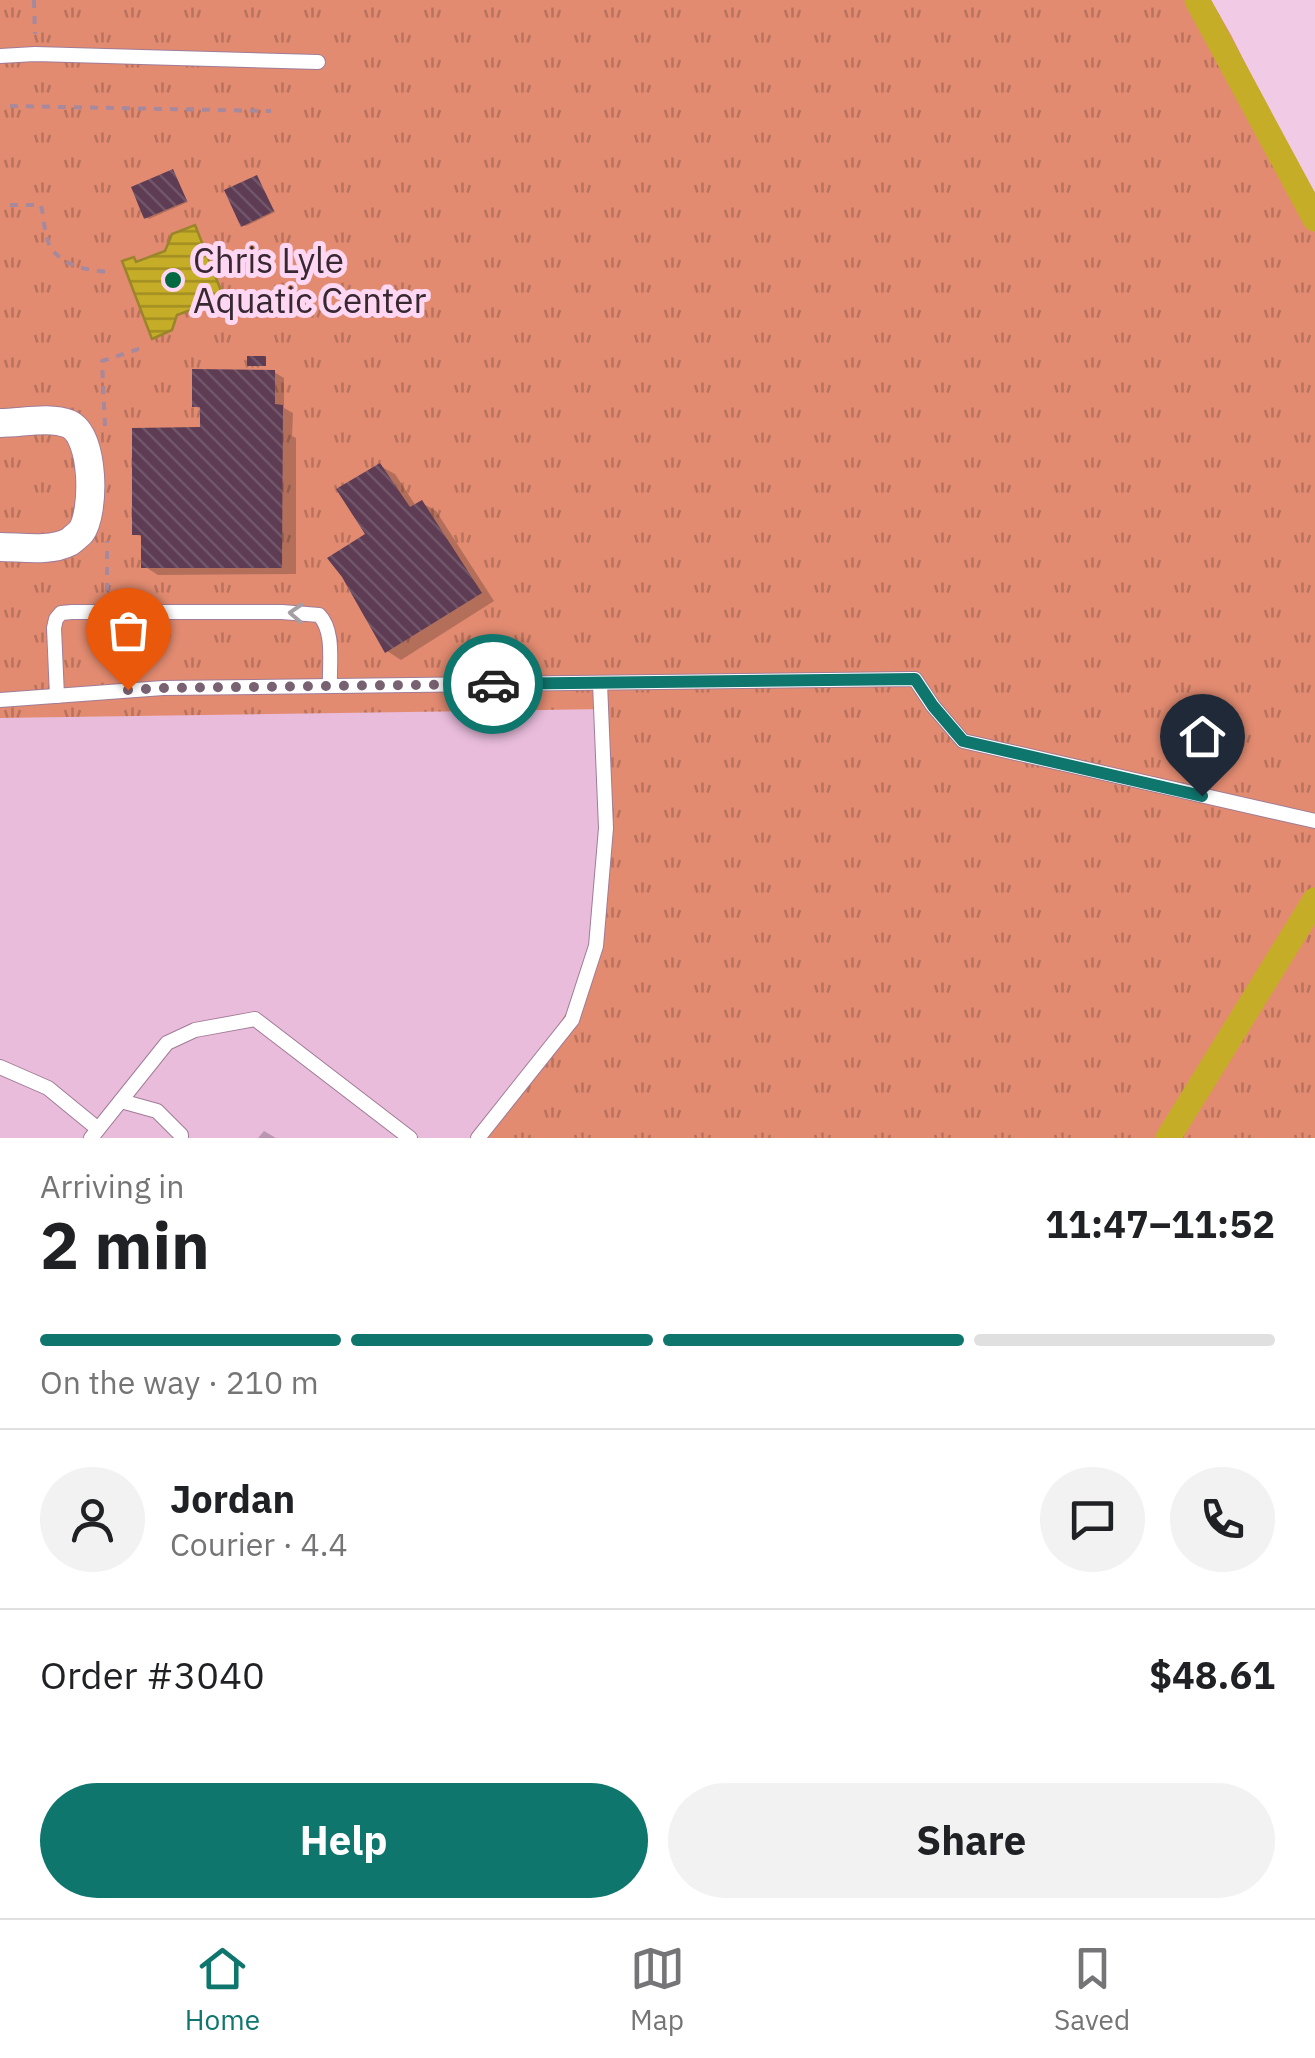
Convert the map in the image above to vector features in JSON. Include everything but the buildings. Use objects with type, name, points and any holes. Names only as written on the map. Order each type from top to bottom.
[{"type":"street","points":[[0,422],[55,420],[73,426],[82,435],[90,458],[90,498],[84,530],[70,542],[53,547],[0,547]]},
{"type":"lane","points":[[0,56],[318,62]]},
{"type":"lane","points":[[57,696],[54,628],[61,614],[72,612],[319,614],[326,622],[330,686]]},
{"type":"lane","points":[[0,700],[163,688],[915,679],[963,741],[1315,821]]},
{"type":"lane","points":[[478,1138],[572,1020],[596,946],[606,828],[600,683]]},
{"type":"lane","points":[[0,1067],[48,1088],[95,1134],[167,1043],[195,1030],[254,1018],[410,1138]]},
{"type":"lane","points":[[121,1101],[157,1111],[181,1138]]},
{"type":"path","points":[[34,0],[35,54]]},
{"type":"path","points":[[10,106],[271,110]]},
{"type":"path","points":[[10,204],[42,204],[52,250],[77,266],[113,272]]},
{"type":"shaded area","name":"Chris Lyle Aquatic Center","points":[[195,225],[224,298],[177,315],[172,330],[152,339],[122,261],[134,257],[136,262],[165,251],[172,234]]},
{"type":"shaded area","points":[[605,708],[598,963],[531,1068],[479,1138],[0,1138],[0,718]]},
{"type":"green space","points":[[0,0],[1211,0],[1315,201],[1315,1138],[479,1138],[531,1068],[598,963],[605,709],[0,718]]},
{"type":"waterway","points":[[1197,0],[1315,219]]},
{"type":"waterway","points":[[1168,1138],[1315,900]]},
{"type":"way so far","points":[[128,690],[493,684]]},
{"type":"place","name":"Chris Lyle Aquatic Center","points":[[173,280]]},
{"type":"route","points":[[493,684],[915,679],[963,741],[1202,796]]}]
